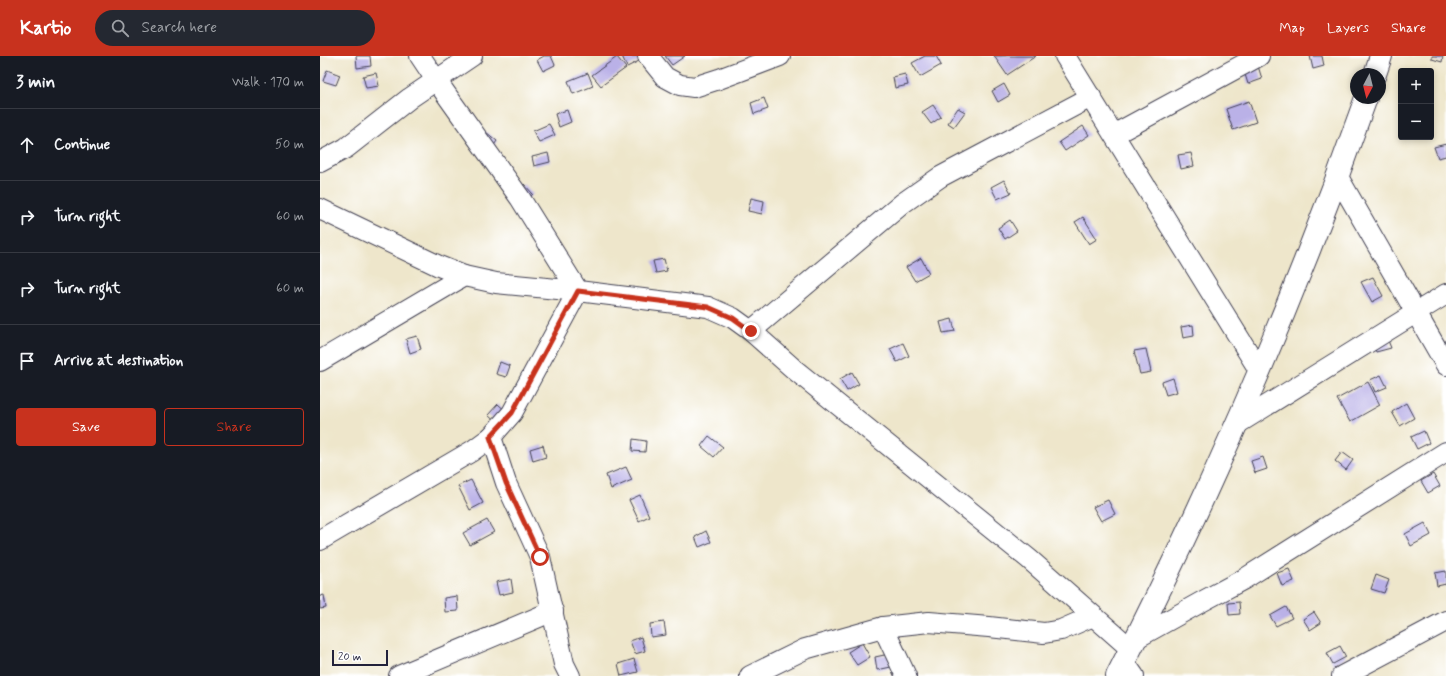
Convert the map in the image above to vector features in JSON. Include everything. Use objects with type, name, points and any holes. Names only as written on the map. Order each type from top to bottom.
[{"type":"main road","points":[[1377,68],[1381,56]]},
{"type":"main road","points":[[1128,660],[1237,424],[1288,303],[1338,176],[1364,104]]},
{"type":"street","points":[[420,56],[520,198],[578,291]]},
{"type":"street","points":[[320,162],[346,148],[410,98],[472,56]]},
{"type":"street","points":[[648,56],[665,77],[680,85],[694,87],[780,56]]},
{"type":"street","points":[[1065,56],[1115,134],[1259,370]]},
{"type":"street","points":[[1115,134],[1252,58]]},
{"type":"street","points":[[751,331],[903,203],[940,177],[1091,96]]},
{"type":"street","points":[[1338,176],[1446,365]]},
{"type":"street","points":[[320,209],[439,266],[464,276],[496,283],[578,291],[708,307],[733,318],[751,331],[795,370],[1029,559],[1093,616],[1128,660],[1203,601],[1244,579],[1446,452]]},
{"type":"street","points":[[320,362],[464,276]]},
{"type":"street","points":[[320,540],[472,451],[490,437],[512,413],[578,291]]},
{"type":"street","points":[[1237,424],[1446,294]]},
{"type":"street","points":[[490,437],[506,483],[540,557],[564,664],[570,676]]},
{"type":"street","points":[[399,676],[552,611]]},
{"type":"street","points":[[750,676],[805,650],[883,628],[929,622],[1044,633],[1061,630],[1093,616]]},
{"type":"street","points":[[1342,676],[1446,621]]},
{"type":"street","points":[[883,628],[906,676]]},
{"type":"building","points":[[356,56],[370,56],[371,66],[357,68]]},
{"type":"building","points":[[544,56],[551,56],[555,65],[543,71],[537,60]]},
{"type":"building","points":[[622,56],[647,56],[647,57],[627,67]]},
{"type":"building","points":[[665,56],[685,56],[672,65]]},
{"type":"building","points":[[925,56],[936,56],[941,65],[920,77],[912,63]]},
{"type":"building","points":[[994,56],[1036,56],[1007,75]]},
{"type":"building","points":[[1310,56],[1322,56],[1324,66],[1313,69]]},
{"type":"building","points":[[1432,56],[1443,56],[1442,62],[1432,59]]},
{"type":"building","points":[[617,57],[626,68],[601,86],[592,75]]},
{"type":"building","points":[[1258,66],[1262,79],[1248,84],[1244,71]]},
{"type":"building","points":[[327,70],[340,75],[336,85],[323,81]]},
{"type":"building","points":[[376,73],[379,86],[366,88],[363,76]]},
{"type":"building","points":[[588,73],[593,86],[573,94],[568,81]]},
{"type":"building","points":[[905,74],[908,85],[895,88],[893,77]]},
{"type":"building","points":[[1004,84],[1010,95],[998,102],[992,91]]},
{"type":"building","points":[[764,98],[768,109],[754,114],[751,103]]},
{"type":"building","points":[[1249,101],[1256,122],[1233,130],[1226,109]]},
{"type":"building","points":[[933,105],[941,117],[931,124],[922,112]]},
{"type":"building","points":[[958,108],[965,112],[954,127],[948,123]]},
{"type":"building","points":[[567,110],[571,122],[559,127],[555,114]]},
{"type":"building","points":[[549,124],[555,135],[539,142],[533,131]]},
{"type":"building","points":[[1083,126],[1089,135],[1065,151],[1059,142]]},
{"type":"building","points":[[486,132],[497,141],[489,152],[477,143]]},
{"type":"building","points":[[1446,144],[1446,156],[1438,158],[1434,147]]},
{"type":"building","points":[[548,153],[550,162],[534,166],[532,157]]},
{"type":"building","points":[[1191,153],[1194,166],[1181,169],[1178,155]]},
{"type":"building","points":[[1004,180],[1011,193],[997,199],[991,187]]},
{"type":"building","points":[[524,184],[533,194],[523,203],[514,193]]},
{"type":"building","points":[[751,198],[764,201],[762,214],[748,211]]},
{"type":"building","points":[[1083,217],[1097,239],[1089,244],[1075,222]]},
{"type":"building","points":[[1010,220],[1017,231],[1005,239],[998,228]]},
{"type":"building","points":[[921,258],[929,273],[915,281],[906,267]]},
{"type":"building","points":[[664,259],[667,271],[656,273],[653,261]]},
{"type":"building","points":[[1373,277],[1383,296],[1372,302],[1361,282]]},
{"type":"building","points":[[952,319],[955,331],[943,333],[940,322]]},
{"type":"building","points":[[1193,325],[1194,336],[1183,338],[1181,327]]},
{"type":"building","points":[[417,336],[421,349],[410,353],[406,339]]},
{"type":"building","points":[[1387,338],[1391,348],[1376,352],[1373,342]]},
{"type":"building","points":[[903,343],[909,356],[897,362],[890,349]]},
{"type":"building","points":[[1146,349],[1151,372],[1140,374],[1134,351]]},
{"type":"building","points":[[500,362],[510,366],[506,377],[496,374]]},
{"type":"building","points":[[852,372],[859,384],[847,391],[840,379]]},
{"type":"building","points":[[1381,375],[1387,387],[1375,392],[1370,380]]},
{"type":"building","points":[[1173,378],[1177,392],[1166,395],[1162,382]]},
{"type":"building","points":[[1368,382],[1380,405],[1350,422],[1337,399]]},
{"type":"building","points":[[1406,403],[1414,418],[1400,426],[1392,412]]},
{"type":"building","points":[[498,404],[508,413],[499,425],[488,415]]},
{"type":"building","points":[[1424,431],[1429,443],[1417,449],[1411,437]]},
{"type":"building","points":[[709,436],[723,447],[714,457],[701,446]]},
{"type":"building","points":[[633,439],[646,441],[645,452],[632,451]]},
{"type":"building","points":[[543,445],[546,457],[533,461],[530,449]]},
{"type":"building","points":[[1342,452],[1353,460],[1346,470],[1335,461]]},
{"type":"building","points":[[1263,457],[1267,469],[1255,473],[1251,461]]},
{"type":"building","points":[[626,467],[632,480],[611,489],[606,475]]},
{"type":"building","points":[[1433,474],[1440,486],[1428,493],[1421,481]]},
{"type":"building","points":[[471,480],[483,503],[470,510],[458,486]]},
{"type":"building","points":[[640,495],[649,516],[639,521],[629,500]]},
{"type":"building","points":[[1108,500],[1115,514],[1101,521],[1093,507]]},
{"type":"building","points":[[487,520],[494,532],[470,545],[463,533]]},
{"type":"building","points":[[1425,523],[1431,535],[1411,546],[1405,534]]},
{"type":"building","points":[[706,531],[711,542],[699,547],[695,537]]},
{"type":"building","points":[[1289,569],[1294,581],[1282,586],[1277,573]]},
{"type":"building","points":[[1446,571],[1446,584],[1437,586],[1435,573]]},
{"type":"building","points":[[1376,575],[1389,580],[1384,593],[1371,589]]},
{"type":"building","points":[[511,579],[513,592],[499,595],[496,582]]},
{"type":"building","points":[[324,595],[326,608],[320,609],[320,596]]},
{"type":"building","points":[[457,596],[458,611],[445,612],[444,598]]},
{"type":"building","points":[[1239,602],[1240,614],[1229,615],[1228,603]]},
{"type":"building","points":[[1286,607],[1292,618],[1276,626],[1270,616]]},
{"type":"building","points":[[1314,612],[1321,623],[1310,630],[1303,619]]},
{"type":"building","points":[[664,622],[666,635],[651,637],[650,624]]},
{"type":"building","points":[[641,637],[645,651],[635,654],[630,641]]},
{"type":"building","points":[[862,643],[870,657],[857,665],[848,652]]},
{"type":"building","points":[[1340,646],[1346,657],[1333,664],[1327,653]]},
{"type":"building","points":[[889,654],[891,667],[877,670],[875,657]]},
{"type":"building","points":[[634,659],[638,672],[621,676],[618,664]]},
{"type":"route","points":[[540,557],[506,483],[490,437],[512,413],[578,291],[708,307],[733,318],[751,331]]}]
